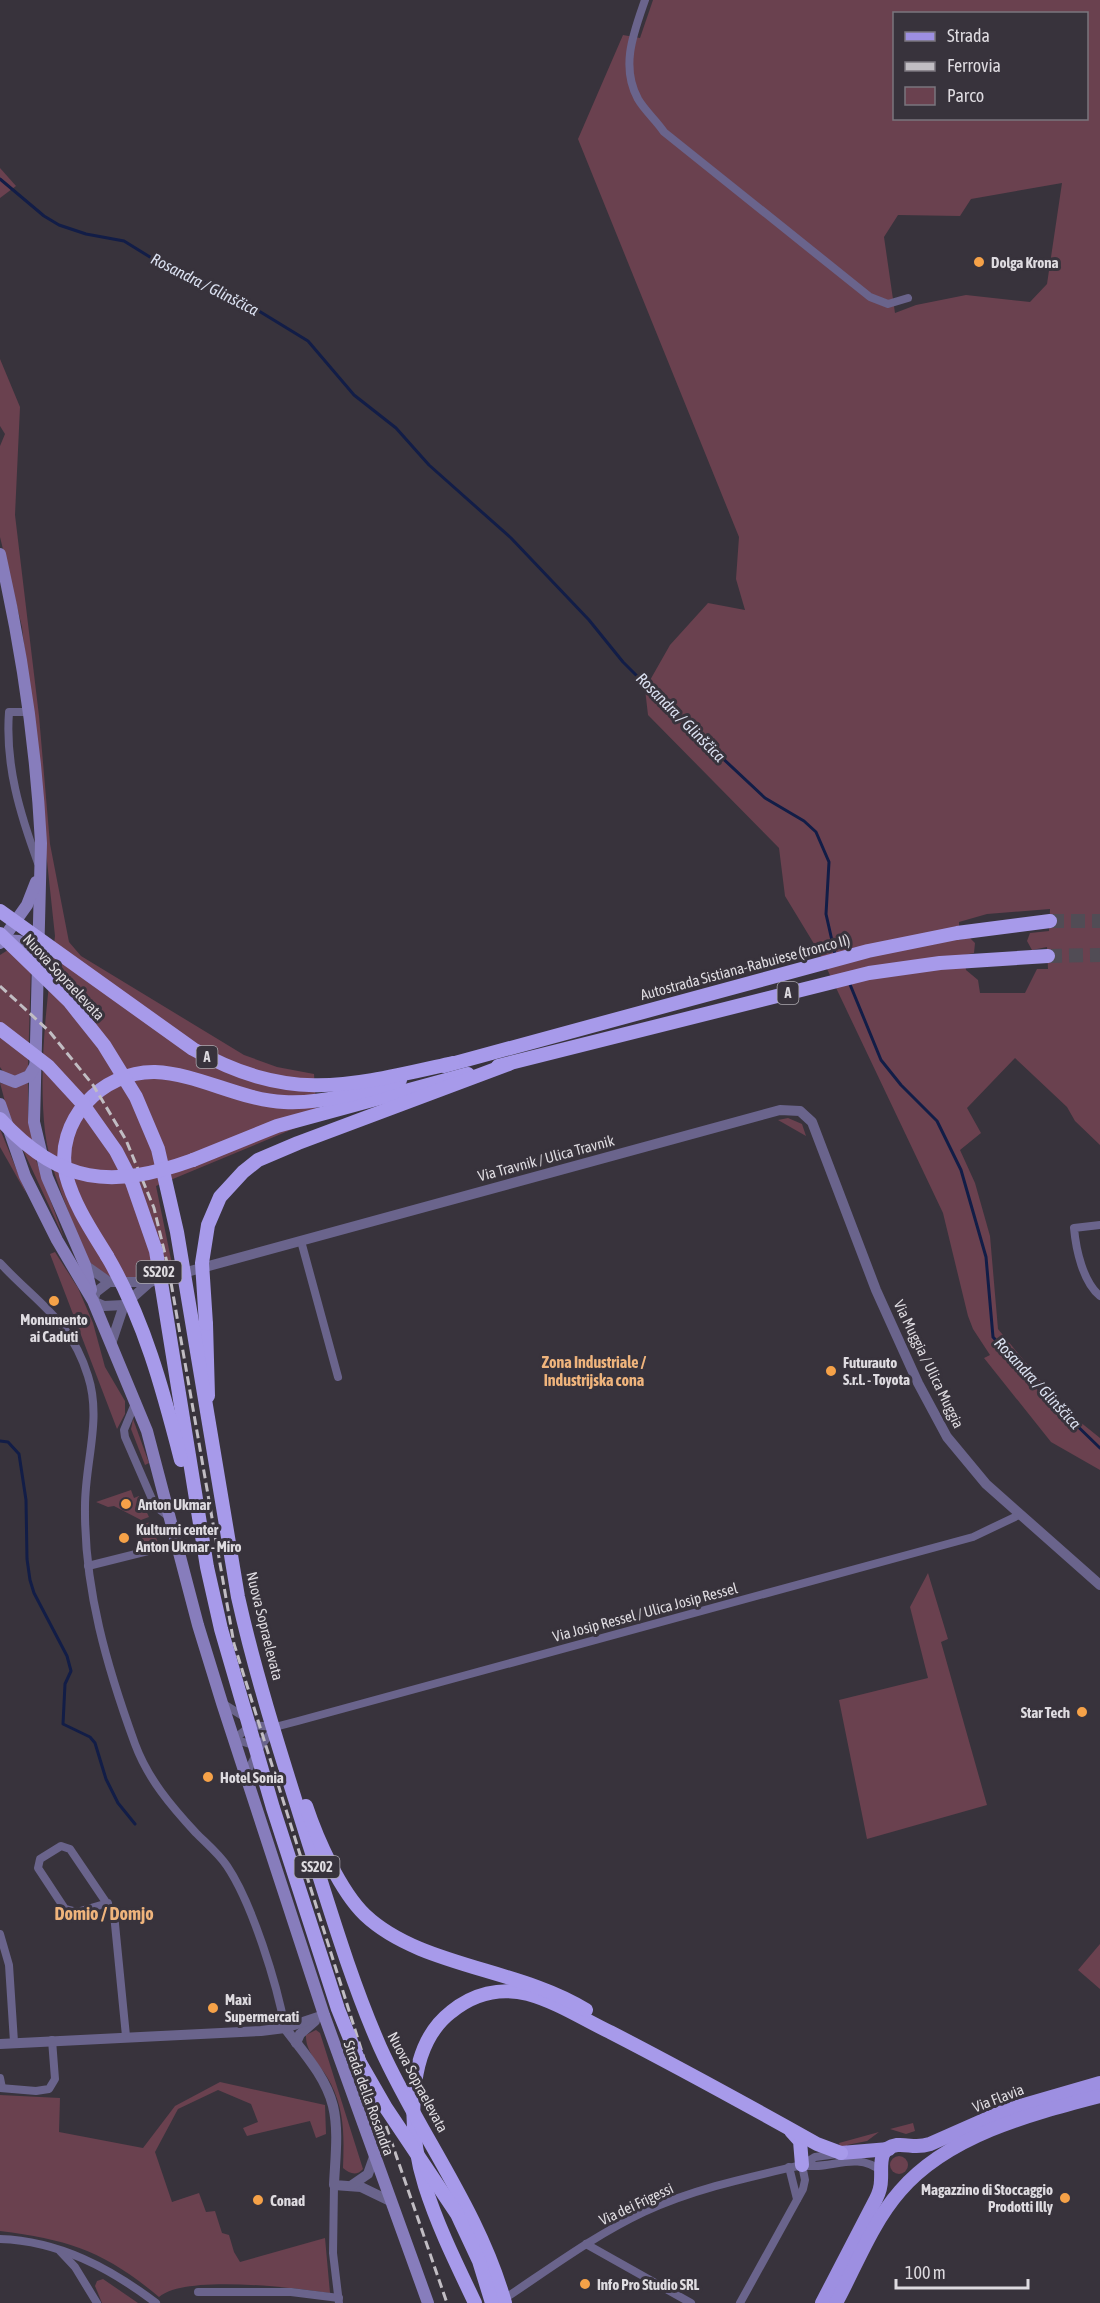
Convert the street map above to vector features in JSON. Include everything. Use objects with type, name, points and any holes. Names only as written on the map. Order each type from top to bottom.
[{"type":"highway","name":"A","points":[[0,911],[194,1049],[223,1066],[257,1078],[290,1085],[330,1086],[377,1080],[453,1063]]},
{"type":"highway","name":"Autostrada Sistiana-Rabuiese (tronco II)","points":[[453,1063],[868,951],[957,933],[1050,921]]},
{"type":"highway","name":"Nuova Sopraelevata","points":[[1,939],[43,974],[87,1023],[126,1081],[147,1120],[169,1189],[246,1633],[298,1809],[361,2001],[395,2077],[480,2233],[505,2303]]},
{"type":"highway","name":"A","points":[[0,1119],[29,1148],[69,1170],[113,1179],[136,1177],[184,1164],[277,1126],[509,1064],[869,974],[966,960],[1048,956]]},
{"type":"highway","name":"SS202","points":[[0,1029],[48,1066],[75,1095],[116,1151],[132,1182],[156,1251],[207,1567],[224,1640],[273,1808],[350,2040],[376,2092],[457,2214],[479,2261],[492,2303]]},
{"type":"highway","name":"A","points":[[207,1567],[181,1462],[147,1344],[132,1303],[88,1226],[70,1188],[66,1172],[65,1149],[69,1131],[78,1112],[93,1094],[111,1082],[132,1074],[154,1072],[180,1075],[282,1102],[319,1101],[369,1090],[453,1063]]},
{"type":"highway","name":"A","points":[[207,1404],[209,1360],[202,1263],[213,1211],[231,1183],[258,1160],[277,1151],[509,1064]]},
{"type":"highway","points":[[246,1633],[308,1813],[340,1879],[363,1914],[380,1928],[415,1946],[550,1991],[584,2014],[789,2129],[841,2153]]},
{"type":"highway","points":[[475,2303],[440,2228],[420,2165],[415,2097],[423,2054],[432,2033],[448,2014],[466,2001],[488,1994],[505,1991],[527,1994],[584,2014]]},
{"type":"highway","points":[[789,2129],[800,2141],[796,2166]]},
{"type":"main road","points":[[0,554],[17,628],[39,798],[40,869],[34,1122],[37,1143],[47,1178],[85,1265],[93,1300]]},
{"type":"main road","points":[[1,939],[27,905],[40,869]]},
{"type":"main road","points":[[1,939],[19,941],[38,956]]},
{"type":"main road","points":[[0,1076],[15,1082],[29,1076],[35,1066]]},
{"type":"main road","points":[[0,1104],[14,1149],[41,1211],[93,1300]]},
{"type":"main road","name":"Strada della Rosandra","points":[[93,1300],[147,1431],[168,1516],[222,1703],[324,2015],[428,2303]]},
{"type":"main road","name":"Via Flavia","points":[[841,2153],[899,2145],[910,2148],[930,2144],[1007,2110],[1100,2084]]},
{"type":"main road","name":"Via Flavia","points":[[836,2303],[886,2211],[913,2179],[948,2151],[992,2130],[1044,2111],[1100,2096]]},
{"type":"main road","points":[[822,2303],[876,2199],[881,2186],[881,2158],[889,2148]]},
{"type":"main road","points":[[881,2171],[890,2182],[913,2179],[919,2158],[910,2148]]},
{"type":"street","points":[[645,0],[630,48],[629,75],[638,99],[664,132],[870,297],[888,304],[908,298]]},
{"type":"street","points":[[29,712],[9,712],[7,753],[25,829],[40,869]]},
{"type":"street","name":"Via Travnik / Ulica Travnik","points":[[109,1282],[150,1282],[780,1110],[800,1111]]},
{"type":"street","name":"Via Muggia / Ulica Muggia","points":[[800,1111],[812,1122],[876,1290],[918,1383],[942,1428],[986,1484],[1100,1585]]},
{"type":"street","points":[[1100,1225],[1074,1228],[1086,1274],[1092,1289],[1100,1296]]},
{"type":"street","points":[[301,1241],[338,1377]]},
{"type":"street","points":[[0,1263],[59,1320],[73,1342],[88,1376],[95,1407],[85,1504],[92,1600],[100,1634],[144,1766],[157,1787],[227,1866],[236,1883],[265,1959],[285,2028],[323,2080],[334,2108],[333,2253],[339,2301],[282,2292],[198,2292]]},
{"type":"street","points":[[85,1265],[109,1282],[96,1292],[93,1300],[104,1306],[124,1305],[111,1344]]},
{"type":"street","name":"Via Travnik / Ulica Travnik","points":[[124,1305],[150,1282]]},
{"type":"street","points":[[136,1401],[124,1430],[125,1437],[155,1506],[168,1516]]},
{"type":"street","name":"Via Josip Ressel / Ulica Josip Ressel","points":[[222,1703],[260,1725],[275,1727],[973,1537],[1019,1515]]},
{"type":"street","points":[[88,1566],[176,1544]]},
{"type":"street","points":[[260,1725],[246,1728],[234,1739],[253,1745],[264,1741]]},
{"type":"street","points":[[246,1774],[264,1741],[275,1727]]},
{"type":"street","points":[[108,1903],[76,1912],[65,1909],[38,1868],[40,1859],[61,1846],[68,1848],[99,1895],[108,1903],[116,1922],[126,2036]]},
{"type":"street","points":[[0,1934],[9,1965],[14,2042]]},
{"type":"street","points":[[0,2044],[285,2028],[324,2015]]},
{"type":"street","points":[[296,2043],[308,2025],[324,2015]]},
{"type":"street","points":[[0,2078],[1,2088],[49,2089],[55,2079],[52,2040]]},
{"type":"street","name":"Via dei Frigessi","points":[[498,2303],[586,2244],[644,2212],[676,2199],[796,2166],[815,2157],[841,2153]]},
{"type":"street","points":[[352,2185],[368,2174],[374,2157]]},
{"type":"street","name":"Via dei Frigessi","points":[[796,2166],[811,2167],[858,2160],[870,2163],[881,2171]]},
{"type":"street","points":[[796,2166],[797,2199]]},
{"type":"street","points":[[740,2303],[797,2199],[805,2180],[796,2166]]},
{"type":"street","points":[[334,2185],[352,2185],[376,2192],[390,2202]]},
{"type":"street","points":[[0,2239],[58,2249],[110,2271],[156,2303]]},
{"type":"street","points":[[586,2244],[691,2303]]},
{"type":"street","points":[[58,2249],[75,2267],[97,2303]]},
{"type":"green space","points":[[653,0],[1100,0],[1100,1145],[1075,1121],[1067,1107],[1015,1058],[967,1108],[981,1133],[960,1150],[975,1183],[990,1236],[998,1329],[1064,1409],[1100,1438],[1100,1470],[1051,1442],[984,1358],[990,1355],[973,1329],[968,1316],[943,1213],[819,952],[785,896],[779,848],[648,715],[645,689],[670,645],[708,603],[745,610],[736,579],[739,537],[578,139],[623,35],[640,38]],"holes":[[[1062,183],[1047,284],[1030,302],[966,295],[916,305],[895,313],[884,237],[898,215],[960,216],[971,199]],[[1050,909],[1049,931],[1030,933],[1027,941],[1032,950],[1047,947],[1048,969],[1037,969],[1025,993],[980,993],[978,980],[966,970],[964,955],[974,953],[975,943],[970,938],[959,940],[959,922],[987,914]]]},
{"type":"green space","points":[[0,168],[16,186],[0,198]]},
{"type":"green space","points":[[0,359],[20,407],[15,515],[39,716],[50,844],[69,942],[81,956],[244,1055],[277,1067],[314,1074],[317,1119],[156,1186],[173,1269],[134,1279],[111,1277],[90,1262],[79,1240],[56,1179],[45,1132],[43,1059],[46,1009],[55,936],[22,627],[0,537],[0,446],[5,434],[0,426]]},
{"type":"green space","points":[[8,950],[31,965],[28,1067],[21,1075],[15,1076],[5,1074],[0,1067],[0,955]]},
{"type":"green space","points":[[0,1083],[13,1086],[28,1083],[28,1114],[36,1160],[64,1238],[11,1124]]},
{"type":"green space","points":[[788,1118],[802,1124],[806,1136],[778,1120]]},
{"type":"green space","points":[[0,1129],[26,1193],[0,1147]]},
{"type":"green space","points":[[55,1252],[78,1288],[93,1323],[105,1367],[125,1401],[125,1414],[117,1429],[50,1254]]},
{"type":"green space","points":[[133,1419],[149,1463],[145,1465],[131,1429]]},
{"type":"green space","points":[[131,1490],[134,1498],[139,1496],[149,1517],[141,1520],[114,1506],[108,1507],[96,1502]]},
{"type":"green space","points":[[150,1522],[159,1545],[144,1547],[139,1526]]},
{"type":"green space","points":[[928,1573],[948,1639],[941,1642],[987,1805],[867,1839],[839,1700],[928,1678],[910,1607]]},
{"type":"green space","points":[[1100,1944],[1100,1989],[1078,1970]]},
{"type":"green space","points":[[316,2030],[320,2033],[363,2169],[358,2173],[351,2173],[343,2168],[343,2136],[336,2094],[306,2042],[306,2035]]},
{"type":"green space","points":[[220,2082],[325,2105],[326,2134],[316,2138],[310,2121],[247,2136],[243,2128],[258,2122],[251,2104],[218,2090],[178,2109],[155,2152],[172,2202],[199,2193],[206,2212],[215,2211],[222,2233],[229,2235],[240,2262],[325,2238],[330,2293],[267,2286],[215,2284],[172,2290],[159,2297],[121,2269],[85,2250],[47,2239],[0,2231],[0,2095],[60,2098],[59,2132],[143,2148],[175,2106]]},
{"type":"green space","points":[[913,2123],[915,2131],[906,2134],[890,2129]]},
{"type":"green space","points":[[879,2132],[867,2141],[847,2145],[848,2149],[841,2150],[839,2143]]},
{"type":"green space","points":[[899,2156],[905,2159],[908,2165],[905,2171],[899,2174],[893,2171],[890,2165],[893,2159]]},
{"type":"green space","points":[[103,2279],[138,2303],[102,2303],[95,2286],[97,2281]]},
{"type":"waterway","name":"Rosandra / Glinščica","points":[[0,179],[44,216],[59,225],[86,234],[124,241],[158,262],[231,294],[308,341],[354,395],[396,428],[429,465],[511,538],[589,620],[623,662],[669,708],[765,798],[804,821],[816,832],[829,862],[826,914],[835,954]]},
{"type":"waterway","name":"Rosandra / Glinščica","points":[[849,982],[881,1060],[901,1085],[937,1121],[961,1170],[986,1257],[993,1337],[1033,1383],[1100,1448]]},
{"type":"waterway","points":[[0,1441],[8,1442],[19,1454],[26,1500],[27,1559],[30,1580],[34,1593],[67,1656],[71,1671],[65,1684],[63,1724],[90,1737],[95,1743],[106,1779],[118,1803],[135,1824]]},
{"type":"tunnel","points":[[1050,921],[1100,921]]},
{"type":"tunnel","points":[[1048,956],[1100,955]]},
{"type":"railway","points":[[0,986],[49,1031],[93,1085],[126,1140],[154,1208],[169,1271],[234,1644],[368,2071]]},
{"type":"railway","points":[[386,2126],[447,2303]]},
{"type":"place","name":"Dolga Krona","points":[[979,262]]},
{"type":"place","name":"Monumento ai Caduti","points":[[54,1301]]},
{"type":"place","name":"Futurauto S.r.l. - Toyota","points":[[831,1371]]},
{"type":"place","name":"Anton Ukmar","points":[[126,1504]]},
{"type":"place","name":"Kulturni center Anton Ukmar - Miro","points":[[124,1538]]},
{"type":"place","name":"Star Tech","points":[[1082,1712]]},
{"type":"place","name":"Hotel Sonia","points":[[208,1777]]},
{"type":"place","name":"Maxì Supermercati","points":[[213,2008]]},
{"type":"place","name":"Magazzino di Stoccaggio Prodotti Illy","points":[[1065,2198]]},
{"type":"place","name":"Conad","points":[[258,2200]]},
{"type":"place","name":"Info Pro Studio SRL","points":[[585,2284]]},
{"type":"district","name":"Zona Industriale / Industrijska cona","points":[[594,1371]]},
{"type":"district","name":"Domio / Domjo","points":[[104,1913]]}]
